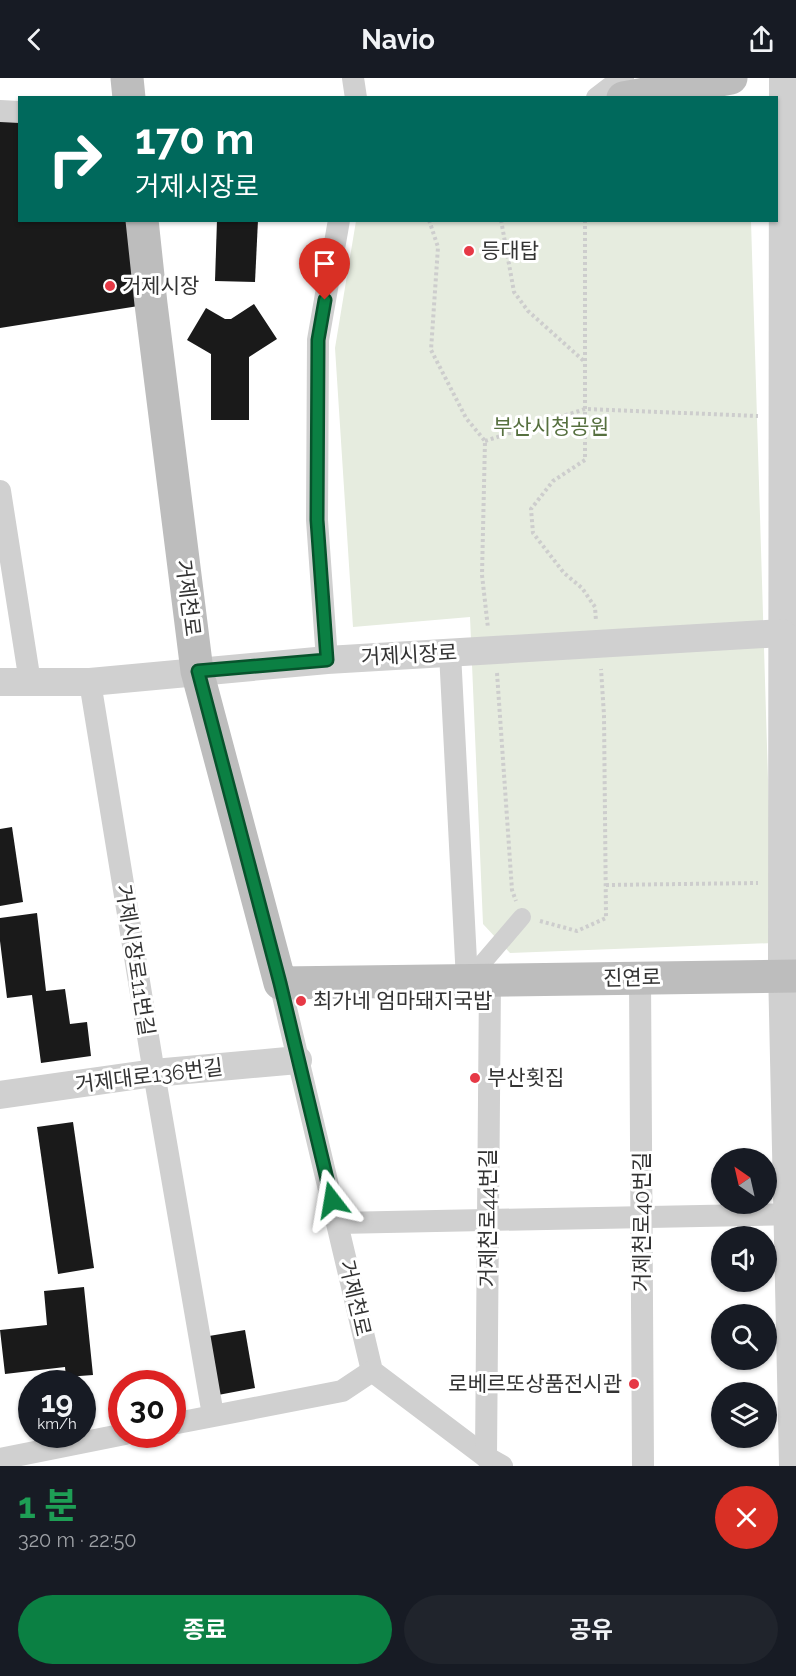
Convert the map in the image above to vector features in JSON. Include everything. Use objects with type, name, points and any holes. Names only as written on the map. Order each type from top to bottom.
[{"type":"main road","points":[[127,78],[129,96]]},
{"type":"main road","points":[[634,96],[731,78]]},
{"type":"main road","name":"거제천로","points":[[142,222],[198,671],[280,983]]},
{"type":"main road","name":"진연로","points":[[280,983],[789,976]]},
{"type":"street","points":[[353,78],[356,96]]},
{"type":"street","points":[[600,96],[623,78]]},
{"type":"street","points":[[783,78],[782,883],[789,976],[793,1466]]},
{"type":"street","points":[[0,111],[18,112]]},
{"type":"street","points":[[327,660],[317,520],[318,340],[339,222]]},
{"type":"street","points":[[0,491],[30,682]]},
{"type":"street","name":"거제시장로","points":[[0,682],[90,682],[327,660],[450,653],[493,661],[599,654],[782,633]]},
{"type":"street","points":[[450,653],[475,980]]},
{"type":"street","name":"거제시장로11번길","points":[[90,682],[213,1415]]},
{"type":"street","points":[[475,980],[522,917]]},
{"type":"street","name":"거제천로40번길","points":[[640,978],[643,1466]]},
{"type":"street","name":"거제천로44번길","points":[[475,980],[488,1220],[494,1461]]},
{"type":"street","name":"거제천로","points":[[280,983],[372,1371]]},
{"type":"street","name":"거제대로136번길","points":[[0,1095],[154,1073],[298,1060]]},
{"type":"street","points":[[338,1223],[792,1214]]},
{"type":"street","points":[[186,1421],[342,1391],[372,1371],[494,1461]]},
{"type":"street","points":[[0,1459],[57,1457],[108,1440]]},
{"type":"path","points":[[430,222],[438,246],[431,350],[466,418],[485,441],[482,575],[493,661],[512,890],[522,917],[577,931],[606,918],[604,715],[595,607],[582,588],[564,573],[533,533],[531,509],[553,481],[585,460],[585,222]]},
{"type":"path","points":[[501,222],[514,292],[528,311],[585,362]]},
{"type":"path","points":[[485,441],[585,409],[782,417]]},
{"type":"path","points":[[606,885],[782,883]]},
{"type":"green space","name":"부산시청공원","points":[[356,222],[751,222],[773,943],[510,953],[483,924],[470,617],[353,627],[335,348]]},
{"type":"building","name":"거제시장","points":[[0,111],[18,112],[18,222],[142,222],[151,304],[0,328]]},
{"type":"building","points":[[217,222],[258,222],[255,282],[215,281]]},
{"type":"building","points":[[254,304],[277,339],[249,357],[249,420],[211,420],[211,354],[187,340],[206,308],[225,319],[231,319]]},
{"type":"building","points":[[12,827],[23,902],[0,906],[0,829]]},
{"type":"building","points":[[37,913],[46,991],[65,989],[70,1024],[87,1022],[91,1056],[41,1063],[32,995],[7,998],[0,941],[0,918]]},
{"type":"building","points":[[73,1122],[94,1268],[58,1274],[37,1127]]},
{"type":"building","points":[[84,1287],[92,1370],[65,1370],[65,1367],[18,1370],[18,1372],[5,1374],[0,1330],[47,1325],[44,1291]]},
{"type":"building","points":[[245,1330],[255,1388],[218,1395],[209,1336]]},
{"type":"place","name":"등대탑","points":[[469,251]]},
{"type":"place","name":"거제시장","points":[[110,286]]},
{"type":"place","name":"최가네 엄마돼지국밥","points":[[301,1001]]},
{"type":"place","name":"부산횟집","points":[[475,1078]]},
{"type":"place","name":"로베르또상품전시관","points":[[634,1384]]},
{"type":"route","points":[[325,300],[318,340],[317,520],[327,660],[198,671],[280,983],[332,1200]]}]
